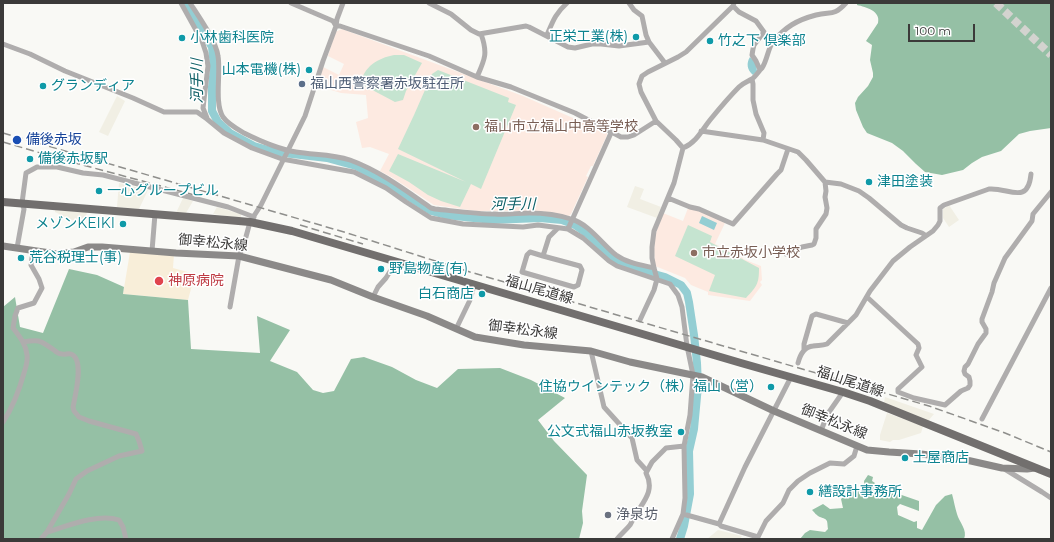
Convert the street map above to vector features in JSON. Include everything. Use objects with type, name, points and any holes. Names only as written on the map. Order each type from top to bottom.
[{"type":"main road","name":"福山尾道線","points":[[3,202],[155,214],[252,219],[843,392],[877,404],[1051,474]]},
{"type":"main road","name":"御幸松永線","points":[[3,246],[57,254],[67,254],[88,247],[239,256],[331,280],[427,316],[475,337],[591,351],[630,362],[696,375],[774,411],[867,450],[962,459],[1002,468],[1035,468]]},
{"type":"street","points":[[181,3],[202,40],[206,53],[208,66],[203,108],[207,119]]},
{"type":"street","points":[[190,3],[214,43],[218,56],[219,108],[222,116],[227,122],[239,130],[254,138],[287,151],[328,155],[350,160],[395,182],[431,208],[470,213],[530,213],[559,216],[578,222],[596,235],[616,255],[631,262],[654,269]]},
{"type":"street","points":[[291,3],[333,21],[336,26]]},
{"type":"street","points":[[230,307],[239,256],[252,219],[261,205],[305,116],[343,3]]},
{"type":"street","points":[[429,3],[451,14],[471,30],[481,34],[526,26],[568,47],[575,48],[592,44],[619,46],[649,42]]},
{"type":"street","points":[[547,36],[554,18],[567,3]]},
{"type":"street","points":[[629,3],[634,10],[642,16],[649,42],[666,63]]},
{"type":"street","points":[[683,148],[689,146],[696,139],[701,131],[739,87],[752,79],[760,70],[772,44],[786,29],[794,22],[816,15],[836,12],[846,3]]},
{"type":"street","points":[[683,148],[656,121],[640,92],[638,84],[642,76],[686,52],[734,5],[739,12],[756,21],[764,32],[754,45],[752,55],[760,70]]},
{"type":"street","points":[[336,26],[340,26],[429,56],[477,77],[511,87],[575,113],[621,137],[634,136],[656,121]]},
{"type":"street","points":[[477,77],[486,53],[481,34]]},
{"type":"street","points":[[3,44],[30,54],[65,71],[164,112],[198,112],[224,133],[252,148],[283,159],[354,172],[386,188],[431,218],[463,224],[523,227],[538,225],[569,228],[617,266],[670,284],[678,295],[682,307],[692,348],[696,375],[684,446],[686,515],[672,539]]},
{"type":"street","points":[[752,79],[754,84],[756,114],[764,133],[763,140]]},
{"type":"street","points":[[701,131],[763,140],[798,152],[825,182],[826,214],[816,229],[814,244],[802,247],[786,254]]},
{"type":"street","points":[[569,228],[611,132]]},
{"type":"street","points":[[640,320],[654,290],[656,278],[652,247],[654,231],[674,183],[683,148]]},
{"type":"street","points":[[668,198],[690,207],[699,208],[733,224],[781,170],[788,149]]},
{"type":"street","points":[[17,248],[24,209],[22,203],[26,173],[37,167],[57,167],[83,173],[103,174],[228,207],[252,219]]},
{"type":"street","points":[[804,350],[812,346],[826,344],[856,315],[877,282],[893,261],[925,235],[933,231],[938,225],[940,221],[940,208],[944,205],[989,189],[1022,192],[1026,189],[1031,174]]},
{"type":"street","points":[[825,182],[841,184],[859,191],[901,225],[925,235]]},
{"type":"street","points":[[867,297],[918,344],[916,355],[922,367],[898,390],[898,392],[914,398],[945,405],[970,385],[969,377],[964,371],[978,344],[986,333],[982,319],[994,283],[1006,256],[1032,221],[1033,214],[1051,192]]},
{"type":"street","points":[[152,251],[155,214]]},
{"type":"street","points":[[543,256],[549,237],[558,228]]},
{"type":"street","points":[[3,422],[9,413],[20,388],[28,361],[23,342],[13,328],[15,316],[18,308],[34,302],[42,288],[31,265],[33,250]]},
{"type":"street","points":[[530,252],[543,256],[580,266],[582,270],[578,285],[574,287],[522,272],[527,255],[530,252]]},
{"type":"street","points":[[373,297],[378,287],[394,265],[395,261]]},
{"type":"street","points":[[456,329],[470,300],[474,285]]},
{"type":"street","points":[[982,419],[1051,288]]},
{"type":"street","points":[[798,363],[804,350],[804,344],[812,316],[814,314],[848,323]]},
{"type":"street","points":[[23,342],[38,340],[61,354],[70,353],[74,356],[78,367],[73,407],[74,411],[79,417],[88,421],[136,434],[142,451],[119,456],[87,471],[76,479],[47,532],[41,539]]},
{"type":"street","points":[[591,351],[604,407],[617,422],[627,430],[632,438],[637,460],[647,471],[646,474],[649,478],[647,499],[630,524],[617,539]]},
{"type":"street","points":[[719,524],[745,467],[790,377]]},
{"type":"street","points":[[821,431],[827,415],[843,392]]},
{"type":"street","points":[[647,471],[652,462],[666,448],[684,446]]},
{"type":"street","points":[[686,515],[719,524],[758,538],[766,521],[783,503],[789,490],[798,481],[830,463],[844,464],[854,456],[857,446]]},
{"type":"street","points":[[1002,468],[1051,498]]},
{"type":"street","points":[[47,532],[93,519],[114,518],[119,520],[123,527],[126,539]]},
{"type":"shaded area","name":"福山市立福山中高等学校","points":[[342,29],[523,96],[607,133],[593,166],[591,166],[586,176],[588,177],[571,214],[569,216],[540,211],[476,211],[434,205],[380,171],[389,154],[370,147],[362,148],[356,122],[368,118],[366,95],[341,93],[318,86],[323,67],[339,75],[344,64],[328,56],[335,32]]},
{"type":"shaded area","points":[[117,96],[125,101],[108,136],[99,132]]},
{"type":"shaded area","points":[[119,183],[148,190],[139,209],[117,207]]},
{"type":"shaded area","points":[[635,186],[644,189],[640,199],[661,207],[657,218],[627,207]]},
{"type":"shaded area","points":[[183,198],[193,201],[186,213],[176,213]]},
{"type":"shaded area","points":[[949,205],[959,220],[949,227],[943,218],[943,209]]},
{"type":"shaded area","points":[[217,207],[241,214],[241,218],[213,214]]},
{"type":"shaded area","name":"市立赤坂小学校","points":[[688,208],[697,209],[725,223],[715,244],[743,257],[743,259],[761,266],[762,280],[760,282],[762,285],[750,301],[708,295],[708,292],[691,285],[685,278],[655,266],[655,236],[663,213],[683,221]]},
{"type":"shaded area","points":[[55,210],[87,212],[84,225],[55,212]]},
{"type":"shaded area","name":"神原病院","points":[[130,252],[174,254],[173,268],[195,274],[188,300],[123,294]]},
{"type":"shaded area","points":[[885,397],[934,414],[928,421],[884,403]]},
{"type":"shaded area","points":[[887,413],[923,426],[921,433],[890,442],[880,440],[880,435]]},
{"type":"shaded area","points":[[718,530],[742,536],[740,539],[707,539]]},
{"type":"green space","points":[[857,3],[1051,3],[1051,128],[1019,134],[1001,151],[982,157],[963,170],[942,175],[925,172],[903,151],[892,143],[867,133],[856,110],[855,103],[858,97],[868,86],[873,77],[870,60],[872,45],[866,41],[878,23],[877,15],[872,10],[857,5]]},
{"type":"green space","points":[[394,55],[404,55],[422,63],[406,91],[403,100],[395,102],[361,84],[362,78],[372,64],[382,58]]},
{"type":"green space","points":[[438,70],[509,98],[508,102],[516,105],[481,189],[471,184],[460,207],[428,195],[389,171],[398,154],[466,182],[398,149],[432,74]]},
{"type":"green space","points":[[688,225],[712,236],[710,242],[759,268],[759,278],[757,284],[746,298],[709,291],[715,275],[675,256]]},
{"type":"green space","points":[[69,269],[97,275],[124,287],[123,294],[188,300],[191,349],[260,353],[257,316],[290,330],[270,361],[297,372],[313,390],[323,393],[334,391],[351,359],[364,357],[392,367],[416,380],[437,388],[458,369],[500,368],[531,380],[565,398],[538,420],[554,441],[587,475],[582,511],[583,523],[579,539],[3,539],[3,307],[15,297],[20,327],[43,333]]},
{"type":"green space","points":[[868,475],[873,477],[872,481],[875,483],[876,489],[881,490],[888,498],[893,492],[919,501],[919,511],[900,504],[897,507],[898,515],[914,522],[917,521],[917,528],[922,530],[936,505],[945,496],[952,494],[958,517],[965,532],[964,539],[800,539],[810,530],[825,532],[828,529],[827,520],[818,516],[812,510],[823,504],[830,509],[843,508],[841,499],[851,489],[865,491],[864,481]]},
{"type":"water","points":[[750,57],[755,62],[757,71],[753,75],[749,71],[748,66]]},
{"type":"water","points":[[702,216],[717,223],[714,230],[699,223]]},
{"type":"waterway","name":"河手川","points":[[185,3],[212,47],[214,67],[212,111],[218,122],[230,133],[254,146],[275,152],[327,158],[356,166],[384,181],[431,211],[446,215],[492,220],[540,218],[562,220],[575,225],[589,235],[618,262],[629,267],[665,277],[681,285],[687,293],[689,302],[694,335],[698,386],[694,429],[689,451],[690,494],[680,539]]},
{"type":"tunnel","points":[[996,3],[1051,55]]},
{"type":"railway","points":[[3,133],[344,232],[470,272],[929,406],[1005,433],[1051,452]]},
{"type":"railway","points":[[3,142],[198,196]]},
{"type":"railway","points":[[300,225],[363,244]]},
{"type":"place","name":"正栄工業(株)","points":[[636,37]]},
{"type":"place","name":"小林歯科医院","points":[[182,38]]},
{"type":"place","name":"竹之下 倶楽部","points":[[710,41]]},
{"type":"place","name":"山本電機(株)","points":[[309,70]]},
{"type":"place","name":"福山西警察署赤坂駐在所","points":[[302,84]]},
{"type":"place","name":"グランディア","points":[[43,86]]},
{"type":"place","name":"福山市立福山中高等学校","points":[[476,127]]},
{"type":"place","name":"備後赤坂","points":[[17,140]]},
{"type":"place","name":"備後赤坂駅","points":[[30,159]]},
{"type":"place","name":"津田塗装","points":[[869,182]]},
{"type":"place","name":"一心グループビル","points":[[99,191]]},
{"type":"place","name":"メゾンKEIKI","points":[[123,224]]},
{"type":"place","name":"市立赤坂小学校","points":[[694,253]]},
{"type":"place","name":"荒谷税理士(事)","points":[[21,258]]},
{"type":"place","name":"野島物産(有)","points":[[381,269]]},
{"type":"place","name":"神原病院","points":[[159,281]]},
{"type":"place","name":"白石商店","points":[[482,294]]},
{"type":"place","name":"住協ウインテック（株）福山（営）","points":[[771,387]]},
{"type":"place","name":"公文式福山赤坂教室","points":[[681,432]]},
{"type":"place","name":"土屋商店","points":[[905,458]]},
{"type":"place","name":"繕設計事務所","points":[[810,492]]},
{"type":"place","name":"浄泉坊","points":[[608,515]]}]
